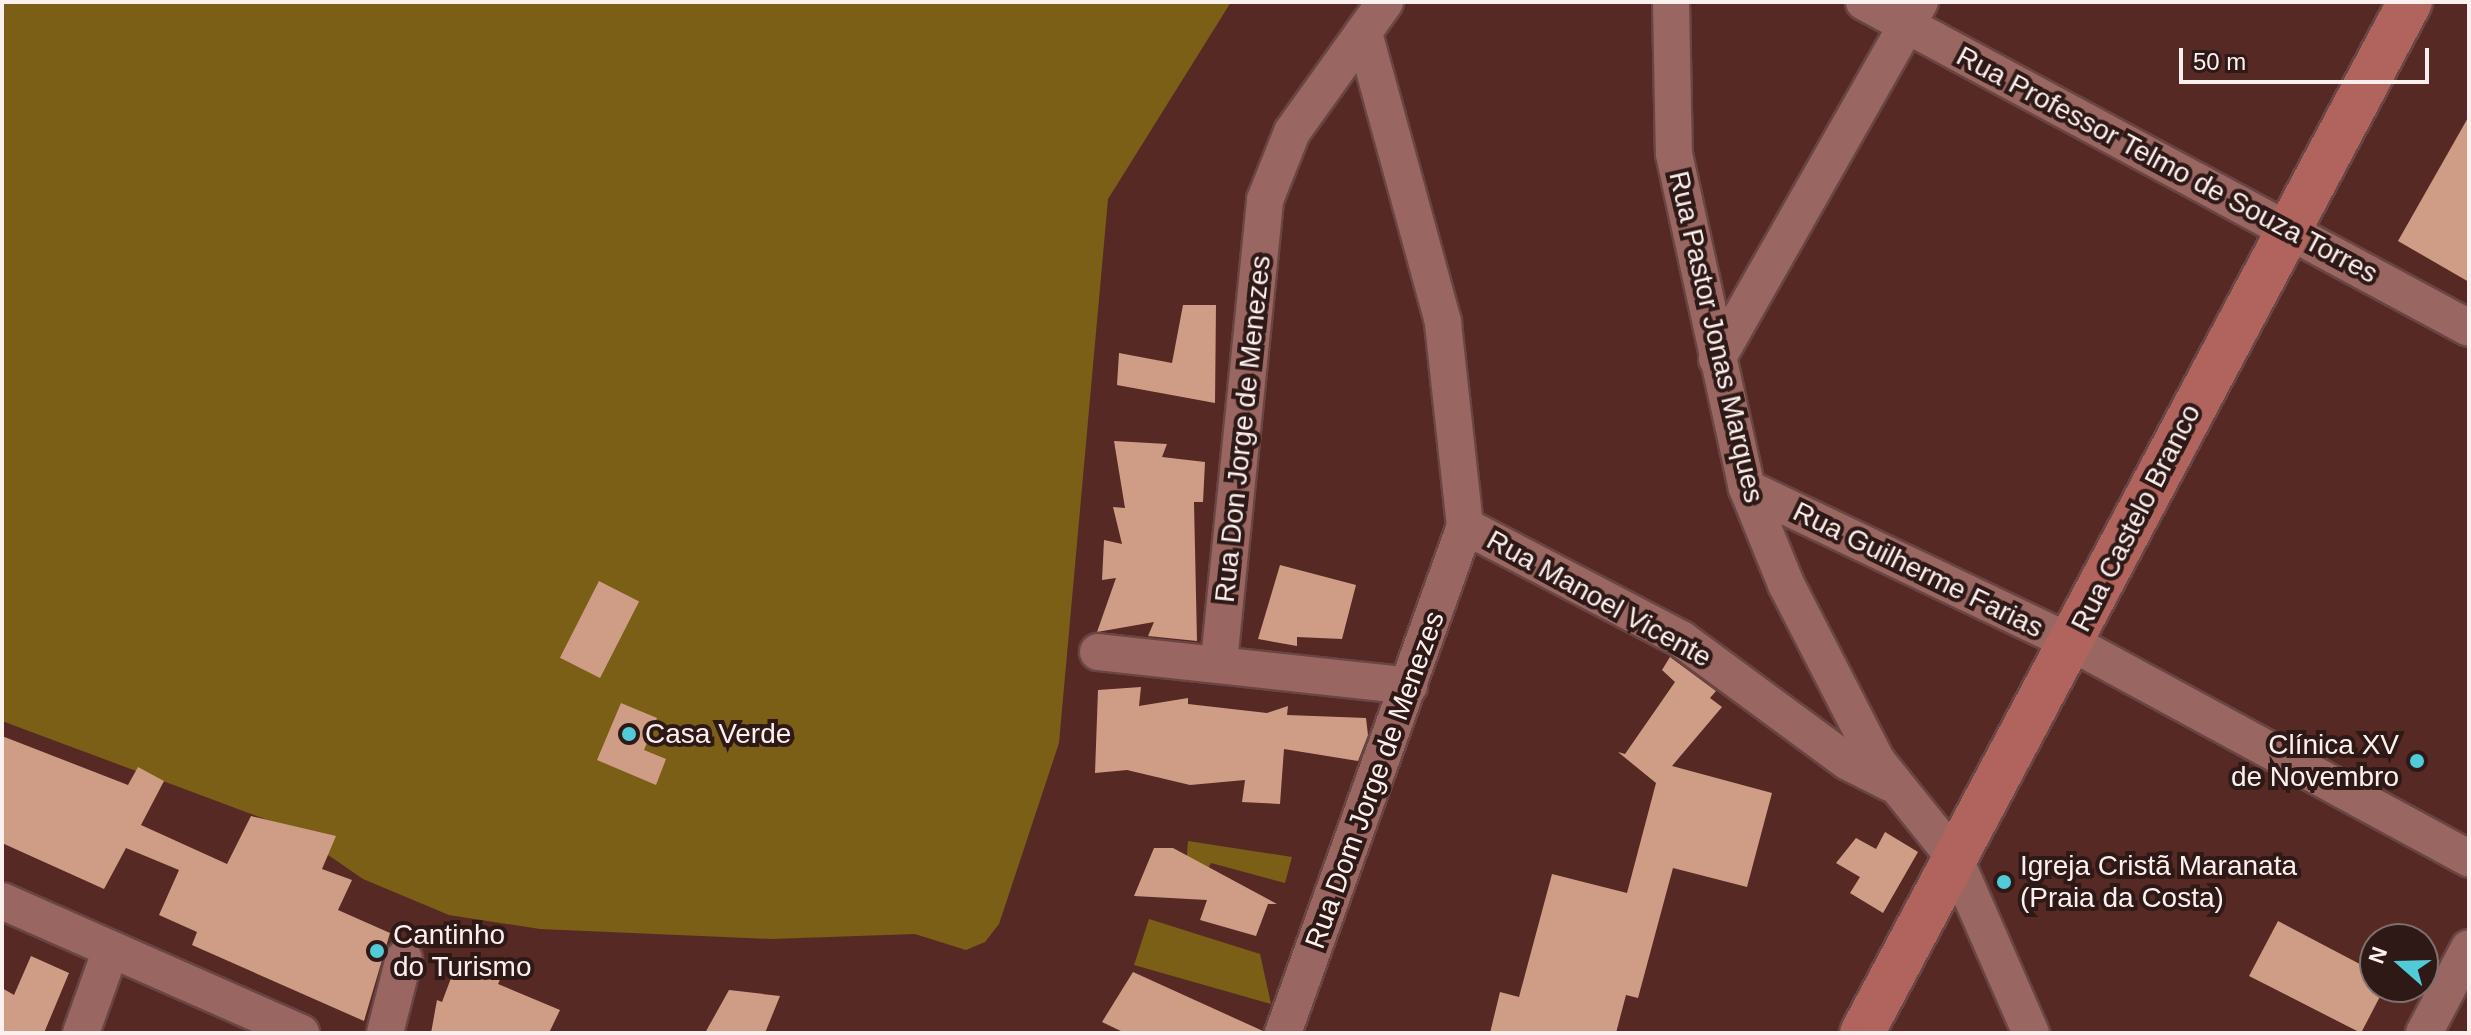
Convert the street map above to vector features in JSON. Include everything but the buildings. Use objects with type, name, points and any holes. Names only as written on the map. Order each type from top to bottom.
[{"type":"main road","name":"Rua Castelo Branco","points":[[1862,1033],[1954,857],[2072,643],[2285,229],[2410,2]]},
{"type":"street","name":"Rua Don Jorge de Menezes","points":[[1219,662],[1265,200],[1292,132],[1385,2]]},
{"type":"street","name":"Rua Pastor Jonas Marques","points":[[1671,2],[1674,154],[1747,488],[1786,584],[1890,783],[1954,857],[2031,1033]]},
{"type":"street","name":"Rua Professor Telmo de Souza Torres","points":[[1864,2],[1914,14],[2285,229],[2469,328]]},
{"type":"street","points":[[1717,359],[1914,14]]},
{"type":"street","points":[[1364,33],[1443,322],[1465,526]]},
{"type":"street","name":"Rua Guilherme Farias","points":[[1747,488],[2072,643],[2469,859]]},
{"type":"street","name":"Rua Dom Jorge de Menezes","points":[[1283,1033],[1465,526]]},
{"type":"street","name":"Rua Manoel Vicente","points":[[1465,526],[1681,639],[1848,762],[1890,783]]},
{"type":"street","points":[[1098,652],[1219,662],[1409,686]]},
{"type":"street","points":[[2,901],[301,1033]]},
{"type":"street","points":[[2424,1033],[2469,948]]},
{"type":"street","points":[[81,1033],[111,949]]},
{"type":"street","points":[[385,1033],[404,958]]},
{"type":"shaded area","points":[[2,2],[1231,2],[1108,199],[1059,743],[999,924],[985,942],[966,950],[915,934],[771,939],[540,929],[449,915],[363,879],[289,828],[2,721]]},
{"type":"shaded area","points":[[1188,841],[1292,857],[1285,883],[1211,863],[1193,898],[1184,895]]},
{"type":"shaded area","points":[[1149,919],[1260,954],[1271,1004],[1134,965]]},
{"type":"place","name":"Casa Verde","points":[[629,734]]},
{"type":"place","name":"Clínica XV de Novembro","points":[[2417,761]]},
{"type":"place","name":"Igreja Cristã Maranata (Praia da Costa)","points":[[2004,882]]},
{"type":"place","name":"Cantinho do Turismo","points":[[377,951]]}]
